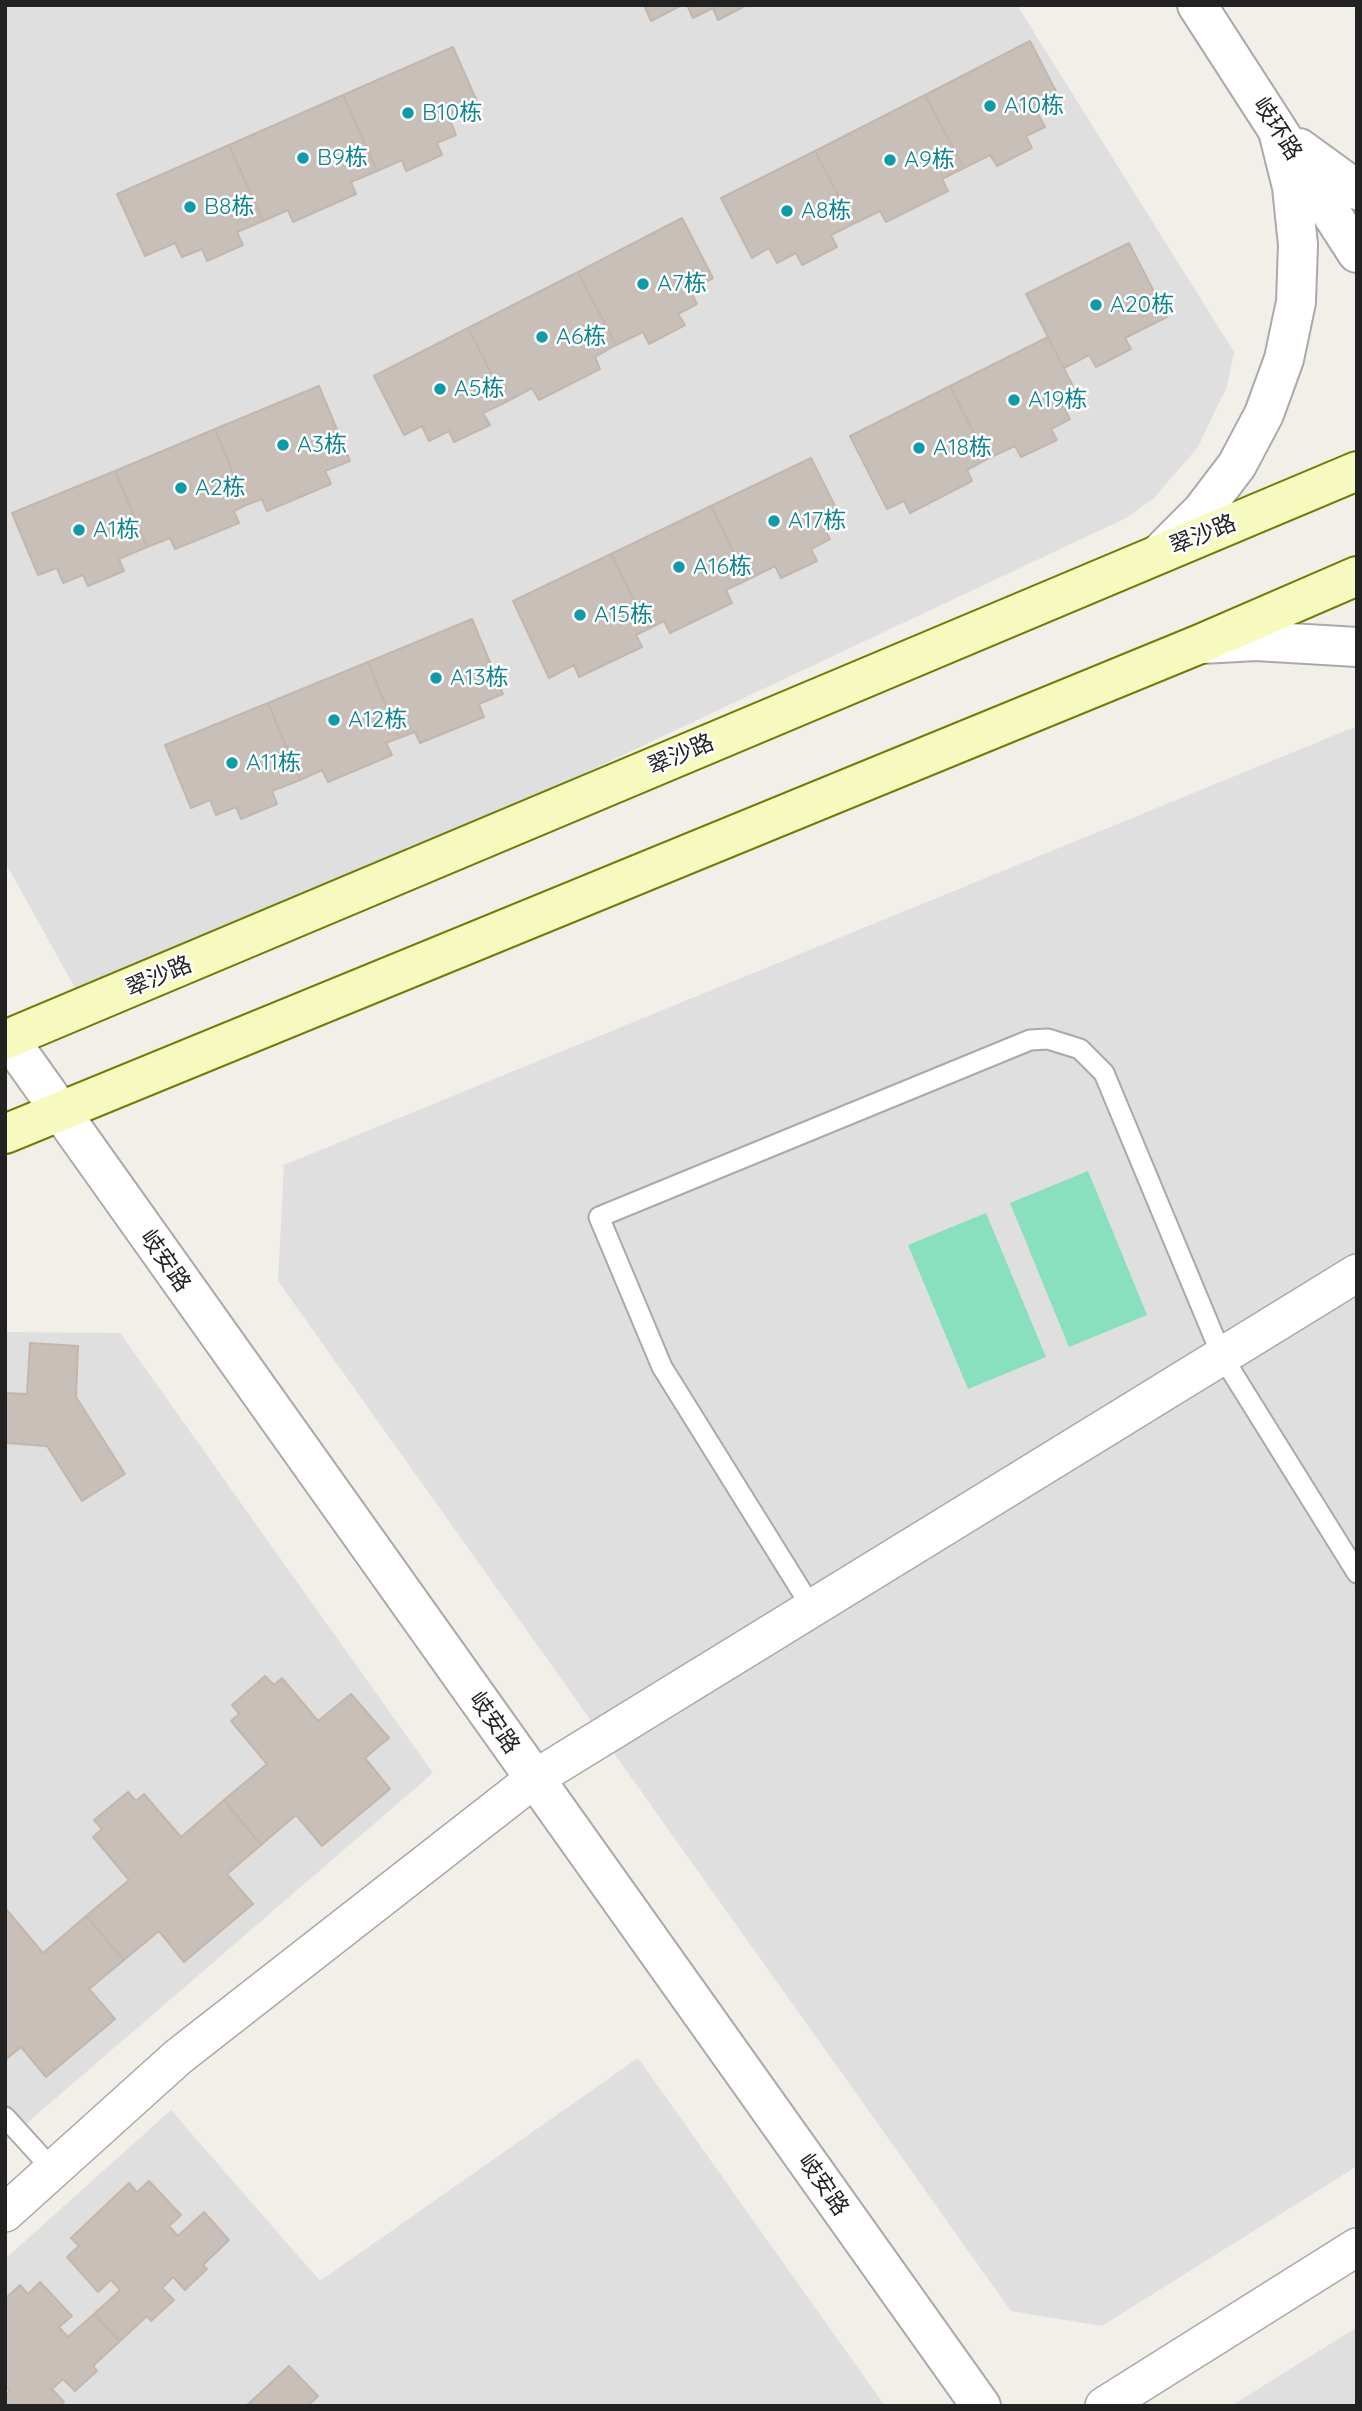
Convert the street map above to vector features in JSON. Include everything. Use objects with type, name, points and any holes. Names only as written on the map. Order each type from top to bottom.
[{"type":"main road","name":"翠沙路","points":[[7,1037],[1357,471]]},
{"type":"main road","points":[[5,1134],[1200,644],[1357,576]]},
{"type":"street","name":"岐环路","points":[[1198,5],[1357,253]]},
{"type":"street","points":[[1278,131],[1357,190]]},
{"type":"street","points":[[1161,552],[1202,511],[1237,465],[1264,414],[1284,359],[1296,302],[1298,245],[1292,187],[1278,131]]},
{"type":"street","points":[[1200,644],[1256,641],[1357,647]]},
{"type":"street","name":"岐安路","points":[[7,1037],[981,2406]]},
{"type":"street","points":[[5,2213],[178,2057],[534,1779],[1357,1273]]},
{"type":"street","points":[[1104,2406],[1357,2247]]},
{"type":"lane","points":[[812,1608],[662,1367],[599,1217],[1031,1040],[1064,1043],[1080,1049],[1104,1073],[1222,1356],[1357,1573]]},
{"type":"lane","points":[[5,2117],[53,2170]]},
{"type":"shaded area","points":[[5,5],[1017,5],[1234,352],[1227,386],[1198,447],[1154,498],[1126,518],[86,1008],[5,862]]},
{"type":"shaded area","points":[[1357,726],[1357,2166],[1102,2326],[1011,2311],[278,1281],[284,1165]]},
{"type":"shaded area","points":[[5,1332],[120,1333],[433,1773],[5,2142]]},
{"type":"shaded area","points":[[638,2058],[885,2406],[5,2406],[5,2259],[171,2110],[320,2281]]},
{"type":"shaded area","points":[[1357,2327],[1357,2406],[1231,2406]]},
{"type":"green space","points":[[1088,1171],[1147,1315],[1069,1347],[1010,1203]]},
{"type":"green space","points":[[986,1213],[1046,1357],[968,1389],[908,1245]]},
{"type":"building","points":[[644,5],[682,5],[651,21]]},
{"type":"building","points":[[687,5],[747,5],[718,20],[713,8],[693,18]]},
{"type":"building","name":"A10栋","points":[[1030,41],[1061,101],[1037,112],[1045,127],[1026,136],[1032,148],[997,166],[990,155],[964,168],[925,95]]},
{"type":"building","name":"B10栋","points":[[453,47],[479,106],[450,120],[456,135],[437,143],[442,155],[406,171],[402,160],[377,171],[343,95]]},
{"type":"building","name":"B9栋","points":[[343,95],[377,171],[351,182],[356,194],[293,222],[288,210],[263,221],[229,145]]},
{"type":"building","name":"A9栋","points":[[925,95],[964,168],[942,179],[948,191],[886,222],[880,211],[853,224],[815,151]]},
{"type":"building","name":"B8栋","points":[[229,145],[263,221],[237,232],[243,245],[207,261],[202,249],[182,257],[175,243],[145,256],[117,194]]},
{"type":"building","name":"A8栋","points":[[815,151],[853,224],[831,235],[837,247],[802,265],[796,253],[777,263],[769,248],[752,258],[721,198]]},
{"type":"building","name":"A7栋","points":[[682,218],[713,278],[690,290],[697,304],[678,314],[685,325],[649,344],[643,332],[616,345],[578,272]]},
{"type":"building","name":"A20栋","points":[[1129,243],[1167,317],[1125,338],[1131,349],[1096,367],[1089,355],[1064,368],[1026,294]]},
{"type":"building","name":"A6栋","points":[[578,272],[616,345],[595,357],[600,369],[539,400],[532,388],[506,402],[468,328]]},
{"type":"building","name":"A5栋","points":[[468,328],[506,402],[483,413],[490,425],[454,442],[449,431],[429,441],[422,426],[404,435],[374,376]]},
{"type":"building","name":"A19栋","points":[[1048,337],[1078,396],[1062,404],[1070,419],[1051,429],[1057,440],[1021,457],[1015,446],[987,459],[950,386]]},
{"type":"building","name":"A3栋","points":[[319,386],[350,461],[325,471],[331,484],[267,511],[262,499],[246,505],[215,429]]},
{"type":"building","name":"A18栋","points":[[950,386],[987,459],[967,470],[972,481],[910,513],[904,501],[887,509],[850,436]]},
{"type":"building","name":"A2栋","points":[[215,429],[246,505],[234,511],[239,523],[175,549],[170,538],[147,547],[115,471]]},
{"type":"building","name":"A17栋","points":[[811,458],[840,516],[822,525],[830,539],[811,549],[817,561],[781,578],[775,566],[747,580],[711,506]]},
{"type":"building","name":"A1栋","points":[[115,471],[147,547],[119,559],[124,571],[88,586],[83,575],[63,583],[57,568],[38,575],[12,513]]},
{"type":"building","name":"A16栋","points":[[711,506],[747,580],[726,590],[732,603],[670,633],[664,621],[648,629],[611,554]]},
{"type":"building","name":"A15栋","points":[[611,554],[648,629],[636,635],[642,647],[579,677],[574,665],[549,678],[513,601]]},
{"type":"building","name":"A13栋","points":[[472,619],[503,694],[479,704],[484,717],[420,743],[415,732],[399,738],[368,662]]},
{"type":"building","name":"A12栋","points":[[368,662],[399,738],[386,743],[392,755],[328,782],[322,770],[300,780],[268,703]]},
{"type":"building","name":"A11栋","points":[[268,703],[300,780],[272,791],[277,804],[241,819],[236,807],[216,815],[210,800],[191,808],[165,745]]},
{"type":"building","points":[[30,1343],[78,1346],[76,1397],[125,1474],[82,1501],[47,1446],[5,1443],[5,1393],[27,1394]]},
{"type":"building","points":[[265,1676],[274,1685],[282,1678],[318,1721],[351,1694],[389,1738],[365,1758],[390,1789],[322,1846],[296,1815],[261,1845],[224,1800],[267,1764],[231,1721],[239,1714],[232,1705]]},
{"type":"building","points":[[128,1792],[136,1801],[144,1794],[181,1837],[224,1800],[261,1845],[227,1874],[253,1904],[184,1962],[159,1931],[124,1960],[86,1916],[129,1880],[93,1837],[102,1829],[94,1820]]},
{"type":"building","points":[[6,1909],[43,1953],[86,1916],[124,1960],[89,1989],[115,2019],[46,2077],[21,2047],[5,2060]]},
{"type":"building","points":[[149,2181],[181,2215],[169,2226],[178,2236],[204,2212],[229,2240],[203,2265],[207,2269],[185,2290],[173,2277],[162,2288],[174,2300],[151,2321],[147,2316],[120,2341],[94,2314],[120,2290],[111,2280],[98,2292],[67,2257],[79,2246],[71,2238],[129,2183],[137,2192]]},
{"type":"building","points":[[40,2282],[72,2316],[59,2327],[68,2337],[94,2314],[120,2341],[93,2366],[97,2371],[75,2391],[63,2379],[52,2389],[64,2402],[60,2406],[5,2406],[5,2395],[10,2391],[5,2386],[5,2299],[20,2285],[28,2294]]},
{"type":"building","points":[[289,2366],[318,2396],[308,2406],[246,2406]]},
{"type":"place","name":"A10栋","points":[[990,106]]},
{"type":"place","name":"B10栋","points":[[408,113]]},
{"type":"place","name":"B9栋","points":[[303,158]]},
{"type":"place","name":"A9栋","points":[[890,160]]},
{"type":"place","name":"B8栋","points":[[190,207]]},
{"type":"place","name":"A8栋","points":[[787,211]]},
{"type":"place","name":"A7栋","points":[[643,284]]},
{"type":"place","name":"A20栋","points":[[1096,305]]},
{"type":"place","name":"A6栋","points":[[542,337]]},
{"type":"place","name":"A5栋","points":[[440,389]]},
{"type":"place","name":"A19栋","points":[[1014,400]]},
{"type":"place","name":"A3栋","points":[[283,445]]},
{"type":"place","name":"A18栋","points":[[919,448]]},
{"type":"place","name":"A2栋","points":[[181,488]]},
{"type":"place","name":"A17栋","points":[[774,521]]},
{"type":"place","name":"A1栋","points":[[79,530]]},
{"type":"place","name":"A16栋","points":[[679,567]]},
{"type":"place","name":"A15栋","points":[[580,615]]},
{"type":"place","name":"A13栋","points":[[436,678]]},
{"type":"place","name":"A12栋","points":[[334,720]]},
{"type":"place","name":"A11栋","points":[[232,763]]}]
